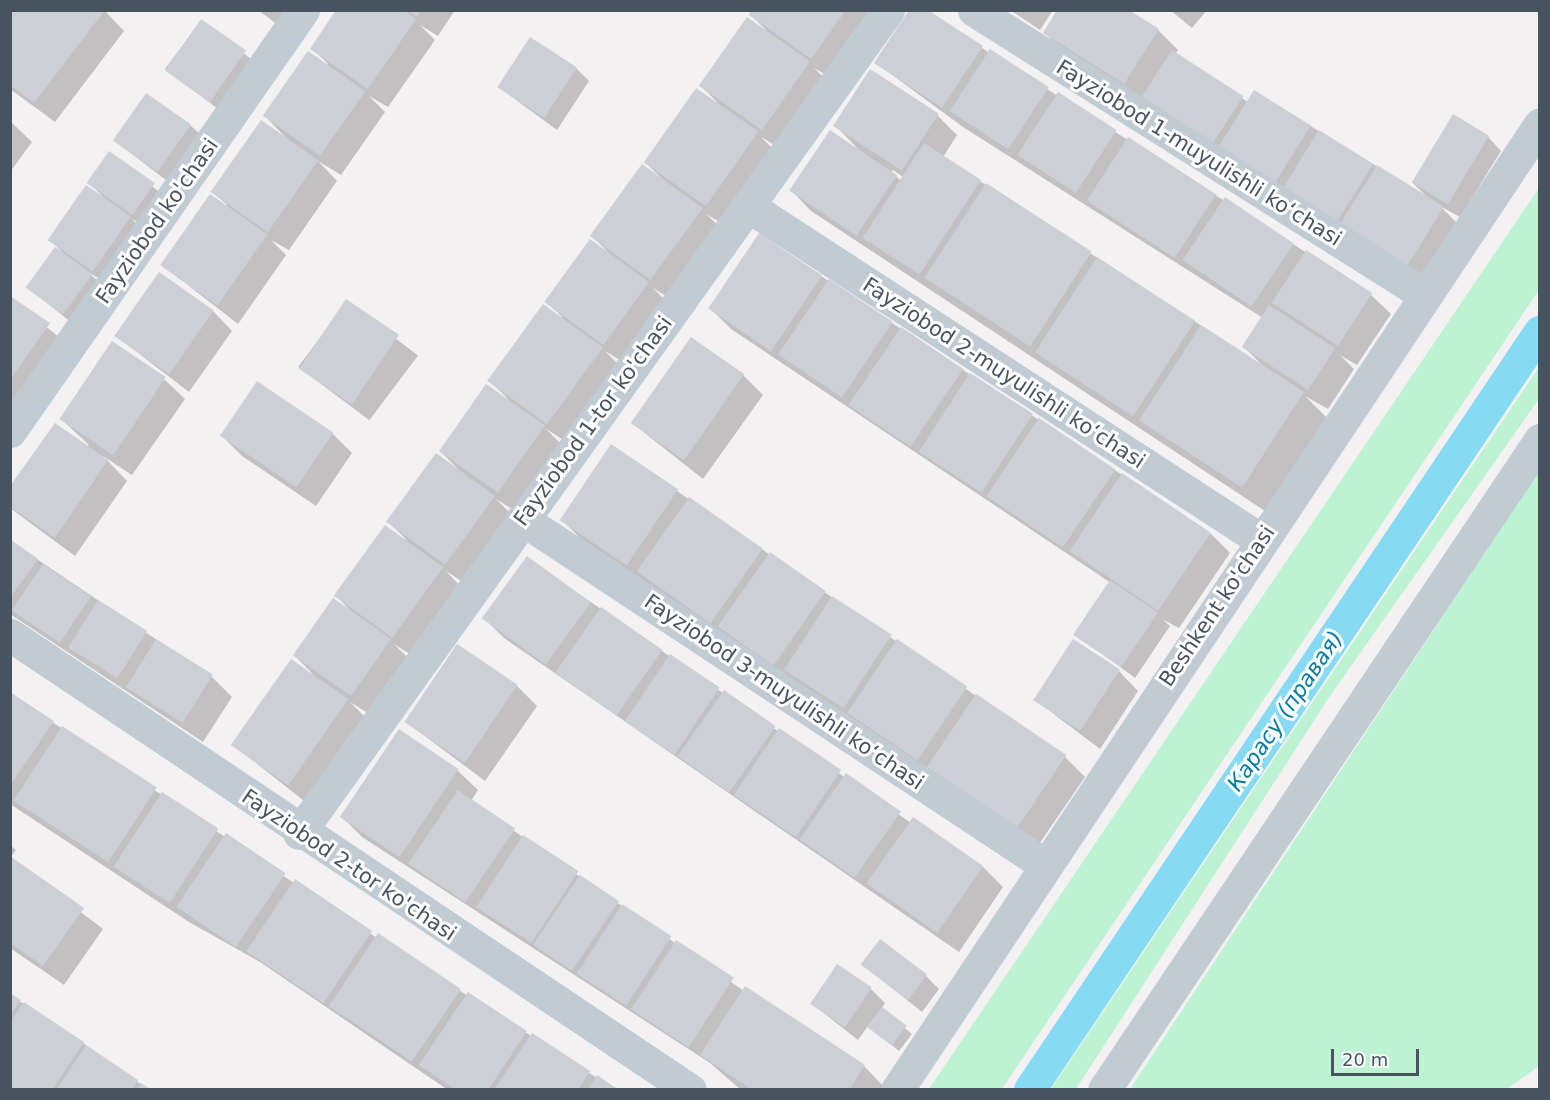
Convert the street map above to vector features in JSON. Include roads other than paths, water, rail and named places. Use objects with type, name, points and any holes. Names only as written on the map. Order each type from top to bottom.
[{"type":"street","name":"Fayziobod ko'chasi","points":[[10,431],[303,10]]},
{"type":"street","name":"Fayziobod 1-tor ko'chasi","points":[[299,833],[888,10]]},
{"type":"street","name":"Fayziobod 1-muyulishli koʻchasi","points":[[974,10],[1425,295]]},
{"type":"street","name":"Beshkent ko'chasi","points":[[897,1089],[1260,540],[1539,124]]},
{"type":"street","name":"Fayziobod 2-muyulishli koʻchasi","points":[[748,206],[1260,540]]},
{"type":"street","points":[[1104,1089],[1539,440]]},
{"type":"street","name":"Fayziobod 3-muyulishli koʻchasi","points":[[522,519],[1045,865]]},
{"type":"street","name":"Fayziobod 2-tor ko'chasi","points":[[10,635],[299,833],[690,1089]]},
{"type":"waterway","name":"Карасу (правая)","points":[[1030,1090],[1540,332]]}]
